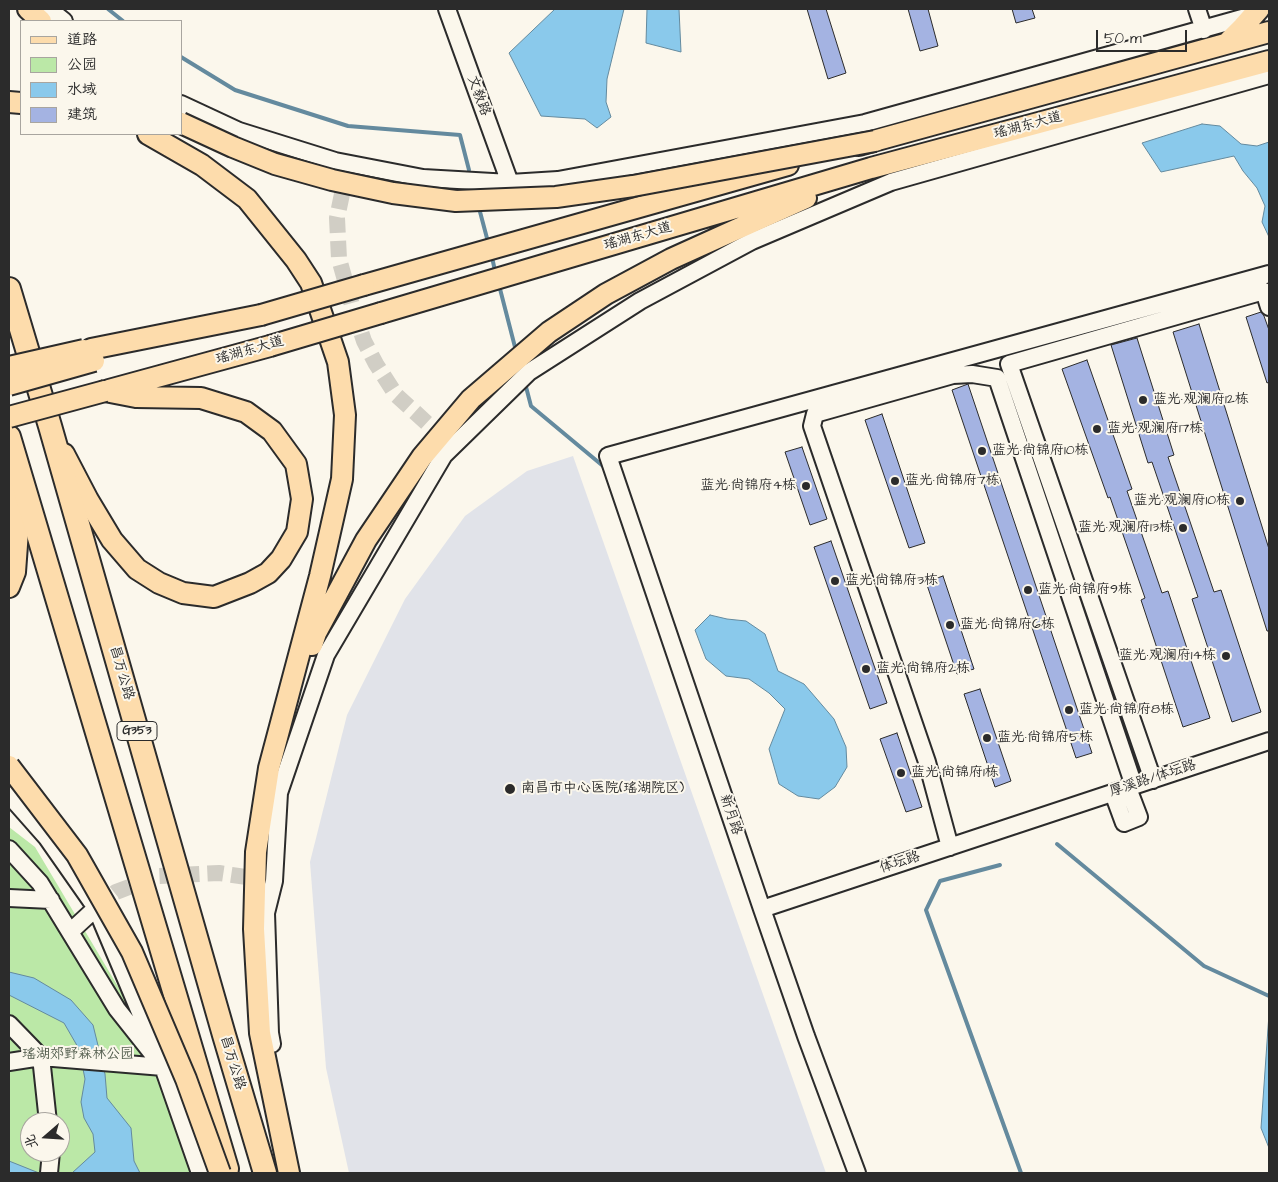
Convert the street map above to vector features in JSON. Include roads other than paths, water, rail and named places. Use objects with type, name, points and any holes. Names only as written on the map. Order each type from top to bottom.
[{"type":"highway","name":"昌万公路","points":[[9,289],[224,1035],[266,1173]]},
{"type":"highway","name":"G353","points":[[10,441],[229,1173]]},
{"type":"main road","points":[[28,9],[40,20]]},
{"type":"main road","points":[[1226,44],[1244,27],[1256,12]]},
{"type":"main road","name":"瑶湖东大道","points":[[93,355],[260,315],[1269,32]]},
{"type":"main road","name":"瑶湖东大道","points":[[9,417],[270,346],[871,168],[1269,61]]},
{"type":"main road","points":[[1235,70],[1269,73]]},
{"type":"main road","points":[[182,123],[275,164],[332,180],[393,193],[456,201],[556,197],[614,189],[875,141]]},
{"type":"main road","points":[[150,135],[202,165],[247,199],[296,260],[311,283],[338,362],[345,415],[342,479],[320,576],[269,768],[256,852],[254,929],[260,1033],[289,1173]]},
{"type":"main road","points":[[269,768],[316,633],[366,540],[422,457],[471,399],[549,332],[606,294],[671,260],[871,168]]},
{"type":"main road","points":[[9,367],[93,355]]},
{"type":"main road","points":[[9,385],[93,355]]},
{"type":"main road","points":[[50,426],[88,500],[112,540],[136,569],[159,583],[183,593],[214,597],[250,583],[268,573],[281,559],[297,532],[302,500],[296,464],[272,431],[246,412],[201,398],[136,397],[105,391]]},
{"type":"main road","points":[[9,587],[15,572],[18,532],[10,441]]},
{"type":"main road","points":[[9,766],[78,855],[132,952],[186,1079],[220,1173]]},
{"type":"street","points":[[49,9],[63,20]]},
{"type":"street","name":"文教路","points":[[447,9],[510,183]]},
{"type":"street","points":[[1197,9],[1204,30]]},
{"type":"street","points":[[182,104],[239,131],[335,161],[422,178],[510,183],[558,180],[866,123],[1204,30],[1256,12]]},
{"type":"street","points":[[298,1173],[270,1033],[266,913],[274,881],[279,793],[326,655],[444,455],[529,372],[640,301],[752,241],[891,182],[1269,73]]},
{"type":"street","name":"新月路","points":[[857,1173],[806,1036],[608,456],[1269,274]]},
{"type":"street","points":[[1153,780],[1009,364],[1267,290],[1269,307]]},
{"type":"street","points":[[950,847],[927,762],[812,426],[815,414],[953,376],[972,374],[997,378],[1125,789]]},
{"type":"street","points":[[440,435],[444,455]]},
{"type":"street","name":"厚溪路/体坛路","points":[[1038,818],[1269,741]]},
{"type":"street","points":[[9,795],[47,838],[96,908],[163,1067],[200,1173]]},
{"type":"street","name":"体坛路","points":[[762,909],[1038,818]]},
{"type":"street","points":[[9,849],[40,883],[117,1009],[163,1067]]},
{"type":"street","points":[[9,898],[51,900]]},
{"type":"street","points":[[70,932],[96,908]]},
{"type":"street","points":[[9,1024],[40,1057],[47,1112]]},
{"type":"street","points":[[9,1062],[40,1057],[163,1067]]},
{"type":"water","points":[[555,9],[624,9],[607,79],[606,102],[611,117],[597,128],[585,119],[541,116],[509,53]]},
{"type":"water","points":[[647,9],[679,9],[681,52],[646,43]]},
{"type":"water","points":[[1202,124],[1220,126],[1241,144],[1257,146],[1269,142],[1269,237],[1262,222],[1265,206],[1257,188],[1234,156],[1161,172],[1142,143]]},
{"type":"water","points":[[710,615],[746,621],[765,634],[778,671],[804,684],[834,719],[846,747],[847,767],[835,787],[819,799],[798,796],[779,784],[769,749],[785,709],[769,693],[749,679],[726,676],[706,659],[695,630]]},
{"type":"water","points":[[9,972],[34,978],[71,1000],[93,1025],[105,1074],[107,1098],[131,1128],[134,1161],[140,1173],[72,1173],[95,1152],[93,1134],[84,1118],[81,1102],[85,1079],[79,1049],[64,1023],[9,995]]},
{"type":"water","points":[[1269,1014],[1269,1148],[1261,1128]]},
{"type":"water","points":[[9,1161],[39,1173],[9,1173]]},
{"type":"waterway","points":[[108,9],[122,20]]},
{"type":"waterway","points":[[182,58],[235,90],[348,126],[460,135],[469,170]]},
{"type":"waterway","points":[[479,208],[488,242]]},
{"type":"waterway","points":[[492,257],[495,271]]},
{"type":"waterway","points":[[499,285],[516,351]]},
{"type":"waterway","points":[[525,383],[531,406],[603,466]]},
{"type":"waterway","points":[[1057,844],[1204,966],[1269,996]]},
{"type":"waterway","points":[[1000,865],[940,881],[926,910],[1021,1173]]},
{"type":"tunnel","points":[[347,170],[337,218],[339,259],[364,341],[396,395],[440,435]]},
{"type":"tunnel","points":[[96,908],[116,892],[158,876],[219,873],[266,880]]},
{"type":"place","name":"蓝光·观澜府12栋","points":[[1143,400]]},
{"type":"place","name":"蓝光·观澜府17栋","points":[[1097,429]]},
{"type":"place","name":"蓝光·尚锦府10栋","points":[[982,451]]},
{"type":"place","name":"蓝光·尚锦府7栋","points":[[895,481]]},
{"type":"place","name":"蓝光·尚锦府4栋","points":[[806,486]]},
{"type":"place","name":"蓝光·观澜府10栋","points":[[1240,501]]},
{"type":"place","name":"蓝光·观澜府13栋","points":[[1183,528]]},
{"type":"place","name":"蓝光·尚锦府3栋","points":[[835,581]]},
{"type":"place","name":"蓝光·尚锦府9栋","points":[[1028,590]]},
{"type":"place","name":"蓝光·尚锦府6栋","points":[[950,625]]},
{"type":"place","name":"蓝光·观澜府14栋","points":[[1226,656]]},
{"type":"place","name":"蓝光·尚锦府2栋","points":[[866,669]]},
{"type":"place","name":"蓝光·尚锦府8栋","points":[[1069,710]]},
{"type":"place","name":"蓝光·尚锦府5栋","points":[[987,738]]},
{"type":"place","name":"蓝光·尚锦府1栋","points":[[901,773]]},
{"type":"place","name":"南昌市中心医院(瑶湖院区)","points":[[510,789]]},
{"type":"park label","name":"瑶湖郊野森林公园","points":[[78,1055]]}]
